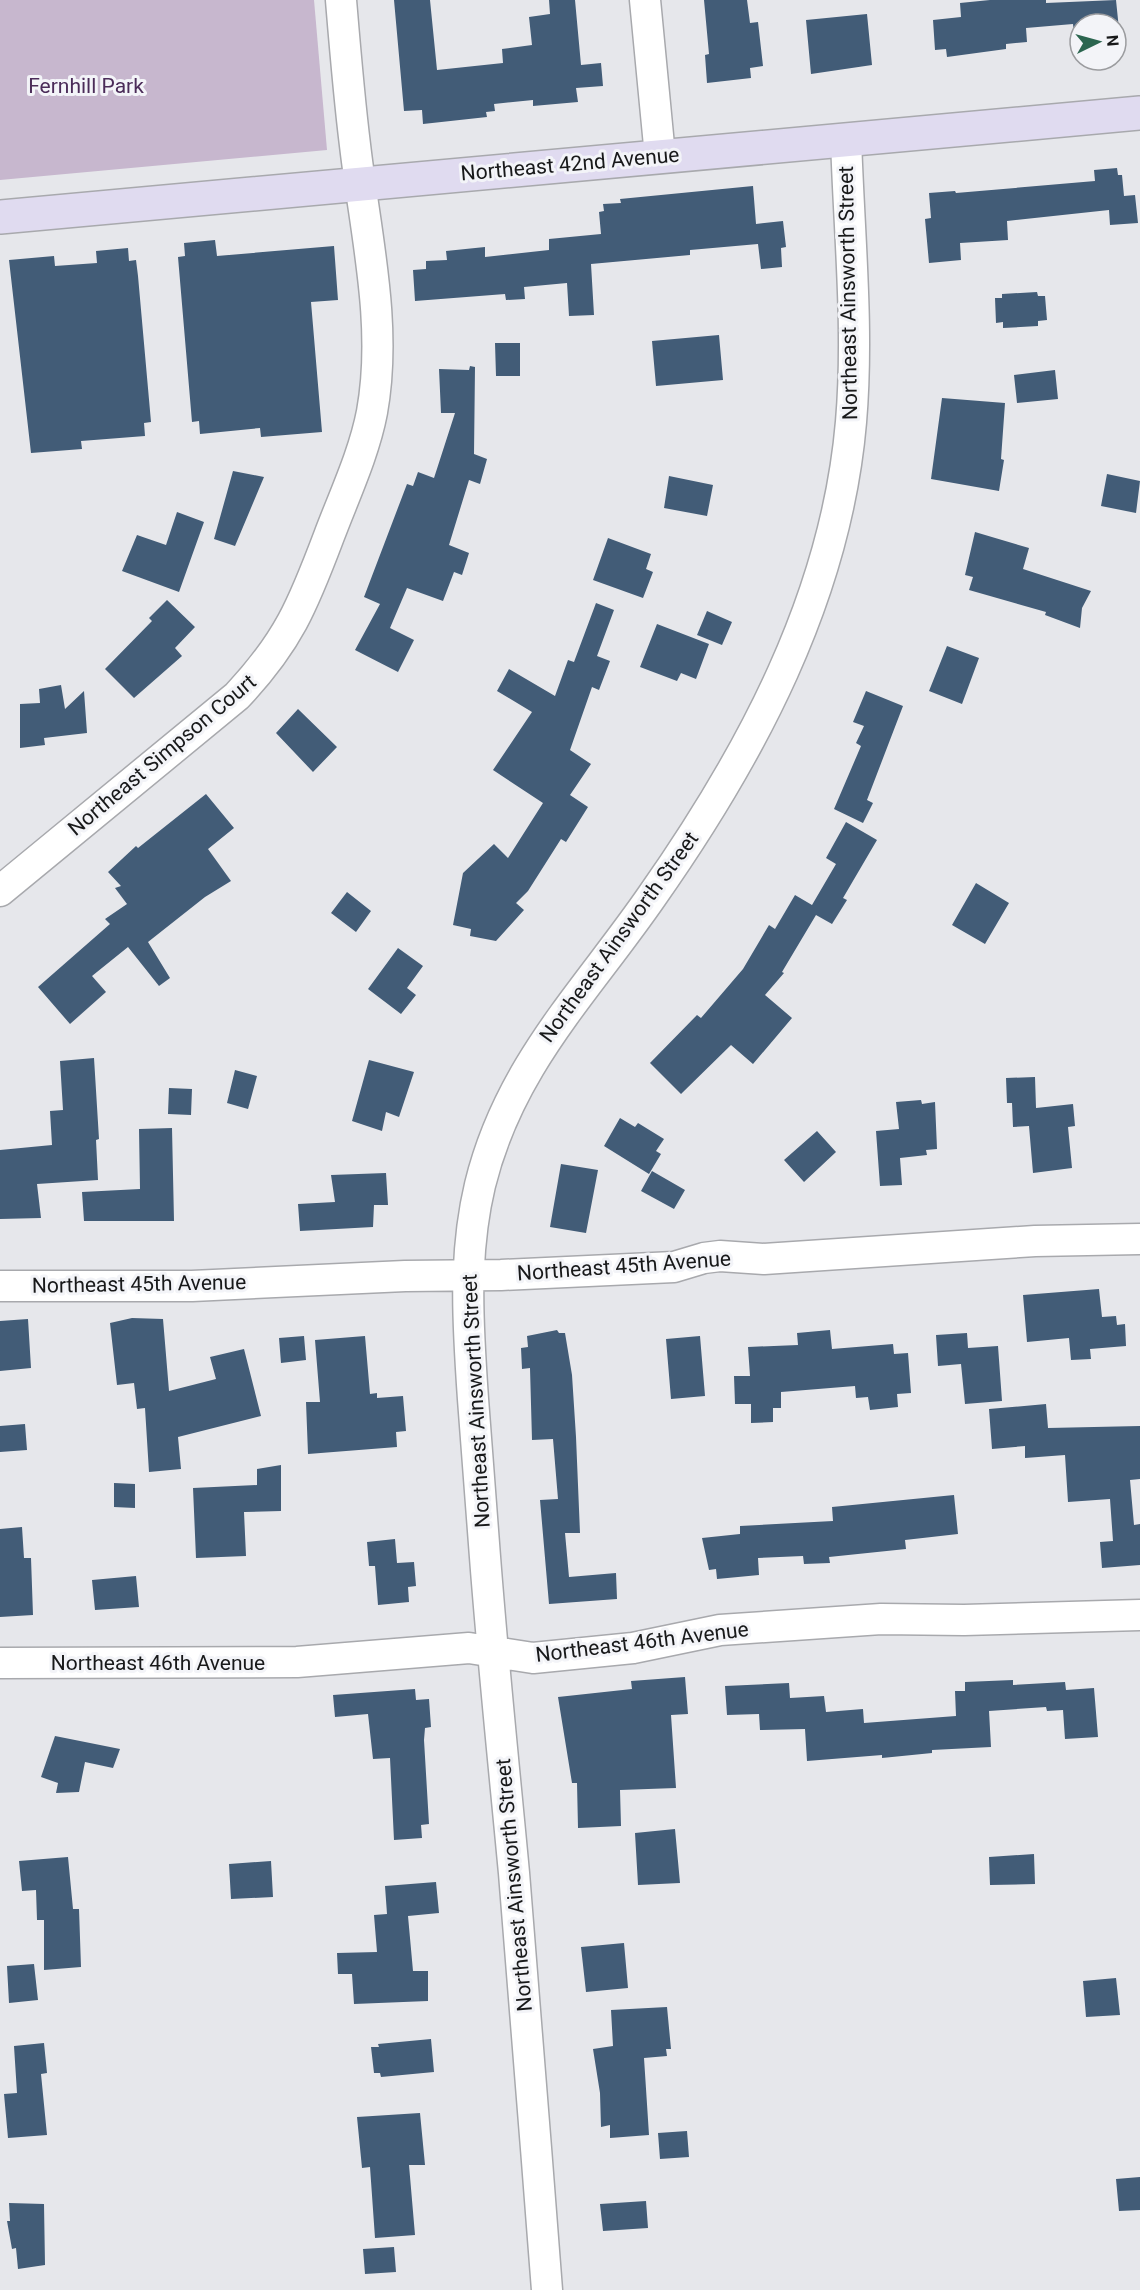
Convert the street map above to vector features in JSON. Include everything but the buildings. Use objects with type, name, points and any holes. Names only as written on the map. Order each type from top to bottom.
[{"type":"street","points":[[341,0],[355,147],[362,183]]},
{"type":"street","points":[[645,0],[660,156]]},
{"type":"street","name":"Northeast 42nd Avenue","points":[[0,217],[1140,113]]},
{"type":"street","name":"Northeast Ainsworth Street","points":[[546,2290],[514,1875],[492,1652],[469,1342],[467,1274],[480,1187],[494,1138],[509,1103],[548,1035],[651,898],[731,774],[780,679],[818,586],[837,511],[851,424],[854,371],[846,139]]},
{"type":"street","name":"Northeast Simpson Court","points":[[0,891],[237,696],[262,669],[297,616],[364,442],[372,411],[376,336],[362,183]]},
{"type":"street","name":"Northeast 45th Avenue","points":[[0,1286],[192,1286],[467,1274],[501,1275],[674,1267],[720,1256],[764,1259],[1035,1242],[1140,1239]]},
{"type":"street","name":"Northeast 46th Avenue","points":[[0,1663],[297,1662],[469,1648],[533,1658],[633,1648],[720,1630],[881,1618],[964,1620],[1140,1615]]},
{"type":"green space","name":"Fernhill Park","points":[[0,0],[314,0],[327,150],[0,180]]}]
